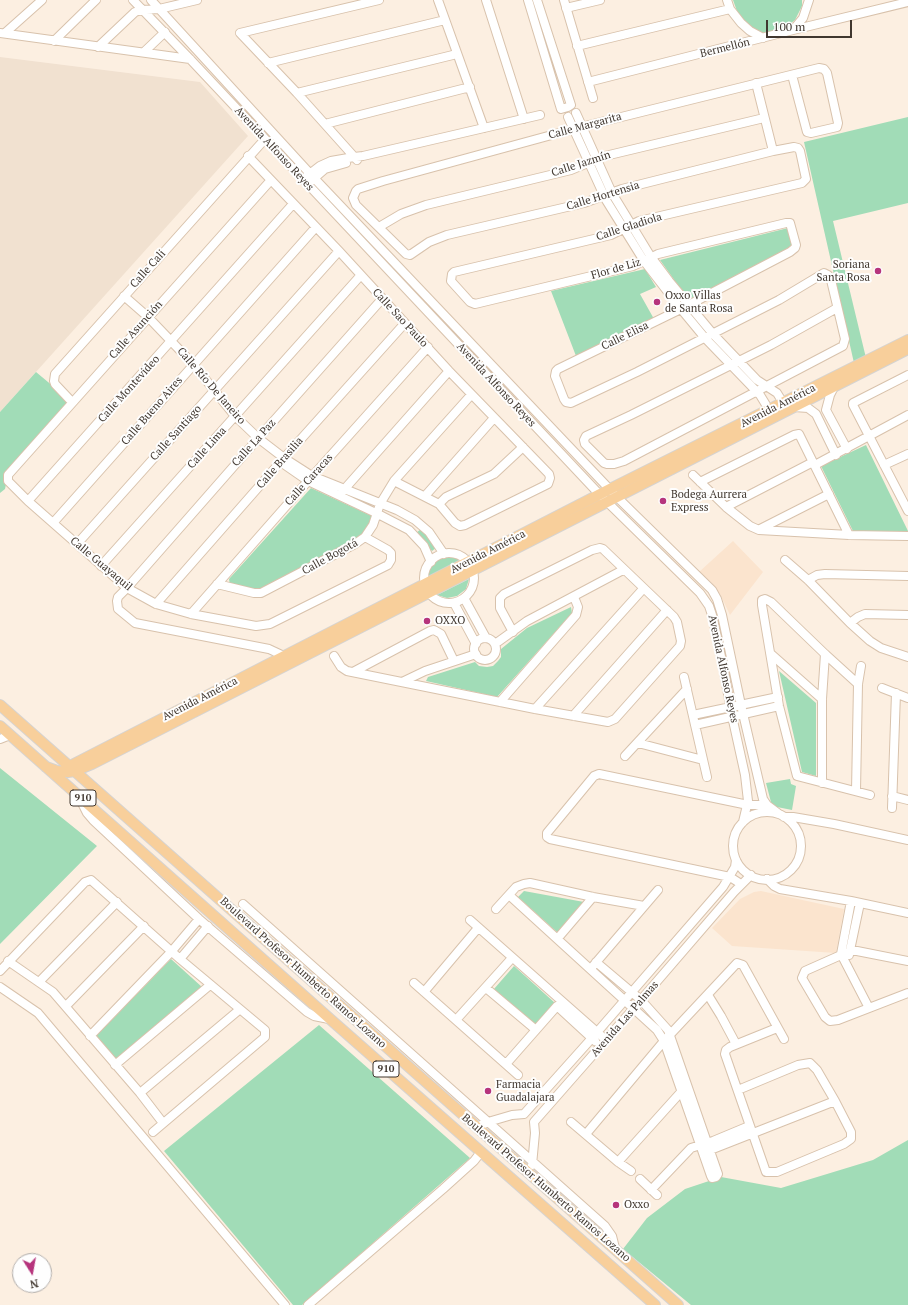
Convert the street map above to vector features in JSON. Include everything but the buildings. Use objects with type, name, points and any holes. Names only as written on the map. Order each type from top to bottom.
[{"type":"main road","name":"Avenida América","points":[[788,407],[881,358],[908,340]]},
{"type":"main road","name":"Avenida América","points":[[881,358],[908,349]]},
{"type":"main road","name":"Avenida América","points":[[73,768],[92,764],[296,655],[470,567],[600,495],[614,493],[771,414],[834,387],[869,364]]},
{"type":"main road","name":"Avenida América","points":[[470,567],[607,503],[614,493]]},
{"type":"main road","name":"Avenida América","points":[[73,768],[284,656],[296,655]]},
{"type":"main road","name":"Boulevard Profesor Humberto Ramos Lozano","points":[[0,705],[678,1305]]},
{"type":"main road","name":"Boulevard Profesor Humberto Ramos Lozano","points":[[0,726],[654,1305]]},
{"type":"main road","points":[[89,783],[87,774],[92,764]]},
{"type":"main road","points":[[46,767],[62,772],[73,768]]},
{"type":"main road","points":[[422,1100],[427,1094],[432,1094],[460,1119],[474,1124]]},
{"type":"main road","points":[[604,1260],[613,1258],[615,1248]]},
{"type":"street","points":[[3,33],[42,0]]},
{"type":"street","points":[[54,41],[96,0]]},
{"type":"street","name":"Avenida Alfonso Reyes","points":[[133,0],[165,32],[607,503],[700,593],[709,606],[716,634],[748,790],[748,805],[742,822]]},
{"type":"street","name":"Avenida Alfonso Reyes","points":[[151,0],[312,175],[614,493],[712,590],[717,599],[763,799],[767,805]]},
{"type":"street","points":[[98,47],[135,12],[159,9],[197,0]]},
{"type":"street","points":[[358,158],[240,33],[379,0]]},
{"type":"street","points":[[438,0],[484,128]]},
{"type":"street","points":[[486,0],[524,119]]},
{"type":"street","points":[[528,0],[561,109],[571,105],[537,0]]},
{"type":"street","points":[[593,98],[565,4],[600,0]]},
{"type":"street","points":[[727,0],[730,9],[741,22],[750,31],[763,38]]},
{"type":"street","points":[[793,30],[804,18],[808,0]]},
{"type":"street","name":"Bermellón","points":[[588,82],[908,2]]},
{"type":"street","points":[[577,46],[730,9]]},
{"type":"street","points":[[268,63],[445,20]]},
{"type":"street","points":[[144,52],[165,32]]},
{"type":"street","points":[[3,33],[190,59]]},
{"type":"street","points":[[297,93],[457,54]]},
{"type":"street","name":"Calle Margarita","points":[[379,227],[356,205],[353,195],[358,189],[577,128],[819,68],[824,69],[827,73],[838,123],[837,127],[808,133],[805,130],[792,75]]},
{"type":"street","points":[[756,83],[773,151]]},
{"type":"street","points":[[325,124],[470,87]]},
{"type":"street","points":[[576,113],[577,128]]},
{"type":"street","points":[[305,182],[326,163],[358,158],[540,115]]},
{"type":"street","points":[[568,117],[577,128],[608,195],[627,227],[648,259],[705,338],[757,380],[777,393],[788,407],[808,408],[816,414],[836,454]]},
{"type":"street","name":"Calle Jazmín","points":[[379,227],[401,214],[426,205],[571,170],[592,160],[764,118]]},
{"type":"street","name":"Calle Cali","points":[[72,402],[55,384],[54,374],[248,156],[265,139]]},
{"type":"street","name":"Calle Hortensia","points":[[379,227],[408,255],[415,253],[436,238],[584,203],[608,195],[773,151],[794,147],[798,148],[800,151]]},
{"type":"street","name":"Calle Gladiola","points":[[470,302],[451,281],[450,278],[454,272],[611,235],[639,222],[802,183],[806,178],[800,151]]},
{"type":"street","name":"Calle Sao Paulo","points":[[248,156],[339,251],[471,395],[523,447],[548,474],[550,481],[548,484],[465,525],[460,526],[455,523],[439,504]]},
{"type":"street","name":"Calle Asunción","points":[[9,483],[8,475],[271,180]]},
{"type":"street","name":"Calle Montevideo","points":[[28,501],[293,204]]},
{"type":"street","name":"Calle Elisa","points":[[705,338],[571,402],[566,402],[564,399],[555,377],[556,371],[794,250],[796,245],[790,224],[784,223]]},
{"type":"street","name":"Flor de Liz","points":[[470,302],[472,304],[478,304],[633,266],[658,254],[784,223]]},
{"type":"street","name":"Calle Bueno Aires","points":[[53,523],[316,227]]},
{"type":"street","name":"Calle Santiago","points":[[77,544],[339,251]]},
{"type":"street","points":[[705,338],[779,300],[824,273],[828,275],[831,280],[838,308],[845,339],[843,346],[768,386],[614,464],[604,463],[585,444],[584,440],[586,436],[735,363],[805,327],[838,308]]},
{"type":"street","name":"Calle Lima","points":[[101,566],[361,275]]},
{"type":"street","name":"Calle Río De Janeiro","points":[[123,297],[147,319],[192,366],[234,418],[256,440],[310,479],[341,492],[397,510],[415,520],[430,532],[444,554]]},
{"type":"street","name":"Calle La Paz","points":[[284,656],[269,649],[135,623],[117,607],[116,603],[118,597],[128,588],[256,440],[382,299]]},
{"type":"street","points":[[684,307],[713,334],[764,399],[771,414]]},
{"type":"street","name":"Calle Brasilia","points":[[156,604],[405,323]]},
{"type":"street","name":"Calle Caracas","points":[[191,614],[428,347]]},
{"type":"street","points":[[341,492],[449,371]]},
{"type":"street","points":[[908,375],[853,404],[884,465],[904,495],[908,511]]},
{"type":"street","points":[[834,387],[826,410],[847,449]]},
{"type":"street","name":"Calle Bogotá","points":[[217,584],[254,593],[261,593],[355,544],[365,537],[378,514],[380,504],[394,481],[471,395]]},
{"type":"street","points":[[816,414],[826,410]]},
{"type":"street","points":[[726,507],[847,449],[908,415]]},
{"type":"street","points":[[425,496],[494,418]]},
{"type":"street","points":[[826,434],[836,429]]},
{"type":"street","points":[[700,482],[798,434],[800,435],[849,535]]},
{"type":"street","points":[[394,481],[439,504],[446,497],[494,474],[523,447]]},
{"type":"street","points":[[884,465],[908,454]]},
{"type":"street","points":[[693,476],[726,507],[750,526],[758,530],[849,535],[908,536]]},
{"type":"street","name":"Calle Guayaquil","points":[[9,483],[101,566],[128,588],[156,604],[191,614],[256,626],[270,624],[388,565],[391,557],[388,550],[365,537]]},
{"type":"street","name":"Calle Río De Janeiro","points":[[341,492],[409,530],[424,546],[431,562]]},
{"type":"street","points":[[758,530],[829,494]]},
{"type":"street","points":[[409,530],[415,520]]},
{"type":"street","points":[[334,656],[343,670],[535,710],[608,722],[615,719],[680,646],[681,641],[676,620],[623,570],[604,549],[600,548],[592,550],[504,594],[500,598],[500,608],[512,632]]},
{"type":"street","points":[[444,554],[457,555],[470,567],[474,578],[473,586],[464,598],[454,603],[445,603],[436,600],[427,589],[425,572],[431,562],[437,557],[444,554]]},
{"type":"street","points":[[785,560],[808,580],[850,623],[877,646],[908,657]]},
{"type":"street","points":[[495,644],[527,621],[623,570]]},
{"type":"street","points":[[808,580],[817,575],[825,574],[908,576]]},
{"type":"street","points":[[535,710],[643,589]]},
{"type":"street","points":[[500,702],[576,615],[578,608],[574,597]]},
{"type":"street","points":[[464,598],[486,638],[495,644],[496,651],[492,658],[485,660],[478,657],[474,650],[478,641],[486,638]]},
{"type":"street","points":[[858,684],[771,602],[766,599],[762,600],[778,702],[797,776],[870,795]]},
{"type":"street","points":[[454,603],[476,644]]},
{"type":"street","points":[[573,716],[667,610]]},
{"type":"street","points":[[462,616],[471,611]]},
{"type":"street","points":[[850,623],[865,614],[908,615]]},
{"type":"street","points":[[353,672],[434,630],[441,634],[454,662]]},
{"type":"street","points":[[716,634],[725,632]]},
{"type":"street","points":[[402,682],[425,671],[476,654]]},
{"type":"street","points":[[771,654],[822,699]]},
{"type":"street","points":[[822,783],[822,699],[825,654]]},
{"type":"street","points":[[856,791],[858,684],[861,666]]},
{"type":"street","points":[[684,676],[707,776]]},
{"type":"street","points":[[625,756],[687,688]]},
{"type":"street","points":[[882,688],[908,698]]},
{"type":"street","points":[[892,808],[896,693]]},
{"type":"street","points":[[693,716],[741,705],[778,702]]},
{"type":"street","points":[[695,725],[743,714],[778,702]]},
{"type":"street","points":[[0,739],[10,734]]},
{"type":"street","points":[[638,743],[703,760]]},
{"type":"street","points":[[741,884],[730,877],[550,839],[547,837],[548,833],[594,776],[602,774],[748,805],[767,805],[782,816],[792,823],[800,840],[800,850],[798,859],[789,871],[777,878],[759,878],[751,875],[740,866],[736,860],[733,850],[737,830],[742,822],[750,816],[760,813],[769,812],[782,816],[834,824],[908,840]]},
{"type":"street","points":[[77,793],[87,813],[93,820],[199,919],[307,1012],[314,1016],[330,1019]]},
{"type":"street","points":[[892,796],[908,800]]},
{"type":"street","name":"Avenida Las Palmas","points":[[524,1114],[730,877],[735,867],[736,860]]},
{"type":"street","name":"Avenida Las Palmas","points":[[534,1122],[741,884],[751,875]]},
{"type":"street","points":[[767,879],[774,886],[780,889],[851,901],[908,913]]},
{"type":"street","points":[[0,971],[85,882],[91,880],[94,881],[210,986],[265,1030],[265,1037],[153,1132]]},
{"type":"street","points":[[496,909],[520,885],[530,883],[593,897],[644,906]]},
{"type":"street","points":[[593,965],[658,890]]},
{"type":"street","points":[[509,895],[558,938],[641,1000],[666,1026],[670,1034],[714,1174]]},
{"type":"street","points":[[558,938],[593,897]]},
{"type":"street","points":[[846,965],[850,951],[851,901]]},
{"type":"street","points":[[39,982],[117,902]]},
{"type":"street","points":[[860,903],[841,954],[869,1008]]},
{"type":"street","points":[[243,904],[609,1230],[613,1238],[615,1248]]},
{"type":"street","points":[[90,1036],[172,952],[199,919]]},
{"type":"street","points":[[470,920],[594,1035]]},
{"type":"street","points":[[66,1006],[144,926]]},
{"type":"street","points":[[180,959],[208,926]]},
{"type":"street","points":[[424,992],[478,928]]},
{"type":"street","points":[[908,961],[850,951],[805,971],[802,975],[825,1017],[830,1021],[838,1020],[908,993]]},
{"type":"street","points":[[456,1020],[512,958]]},
{"type":"street","points":[[8,961],[52,992],[66,1006],[140,1093],[163,1123]]},
{"type":"street","points":[[586,1134],[670,1034],[735,964],[739,963],[744,965],[784,1039]]},
{"type":"street","points":[[593,965],[657,1030],[664,1041],[681,1092],[704,1143]]},
{"type":"street","points":[[414,983],[518,1075]]},
{"type":"street","points":[[115,1065],[210,986]]},
{"type":"street","points":[[0,987],[38,1013],[285,1305]]},
{"type":"street","points":[[486,988],[536,1030]]},
{"type":"street","points":[[708,994],[736,1044]]},
{"type":"street","points":[[506,1064],[557,1006],[604,1043]]},
{"type":"street","points":[[140,1093],[239,1010]]},
{"type":"street","points":[[738,1090],[798,1065],[810,1063],[817,1070],[835,1101],[851,1132],[851,1139],[844,1144],[777,1172],[766,1172],[726,1058],[726,1052],[736,1044],[777,1028]]},
{"type":"street","points":[[411,1070],[419,1061]]},
{"type":"street","points":[[618,1162],[681,1092]]},
{"type":"street","points":[[640,1179],[654,1193],[691,1148],[751,1130],[835,1101]]},
{"type":"street","points":[[474,1124],[488,1122],[512,1115],[524,1114],[534,1122],[535,1133],[533,1162],[530,1175]]},
{"type":"street","points":[[571,1122],[618,1162],[631,1171]]},
{"type":"street","points":[[707,1152],[751,1130]]},
{"type":"street","points":[[308,1305],[443,1189],[482,1152]]},
{"type":"shaded area","points":[[0,57],[200,82],[248,136],[0,412]]},
{"type":"shaded area","points":[[733,541],[763,572],[730,615],[720,594],[711,582],[699,572]]},
{"type":"shaded area","points":[[761,891],[844,909],[836,953],[732,946],[712,928],[740,899],[754,892]]},
{"type":"green space","points":[[733,0],[802,0],[802,6],[795,20],[785,28],[765,33],[754,31],[745,23],[738,14]]},
{"type":"green space","points":[[908,117],[908,203],[833,221],[866,358],[854,363],[804,142]]},
{"type":"green space","points":[[788,228],[793,246],[690,302],[660,260]]},
{"type":"green space","points":[[645,269],[656,287],[640,294],[654,319],[576,356],[551,291]]},
{"type":"green space","points":[[36,372],[72,402],[8,475],[5,489],[0,493],[0,412]]},
{"type":"green space","points":[[866,445],[908,532],[853,531],[821,466]]},
{"type":"green space","points":[[311,488],[374,517],[366,532],[356,542],[260,591],[230,586],[229,579]]},
{"type":"green space","points":[[421,529],[430,538],[436,548],[432,551],[416,533]]},
{"type":"green space","points":[[450,556],[460,560],[428,577],[429,569],[435,560]]},
{"type":"green space","points":[[469,579],[466,589],[457,596],[447,598],[437,595]]},
{"type":"green space","points":[[571,607],[572,613],[497,697],[426,681],[428,677],[475,662],[479,666],[493,666],[501,657],[501,649],[527,628]]},
{"type":"green space","points":[[779,671],[816,703],[816,776],[802,772]]},
{"type":"green space","points":[[0,768],[97,846],[0,944]]},
{"type":"green space","points":[[790,779],[791,784],[796,786],[792,810],[772,806],[766,783]]},
{"type":"green space","points":[[524,891],[584,902],[558,933],[518,897]]},
{"type":"green space","points":[[171,959],[202,987],[115,1060],[95,1037]]},
{"type":"green space","points":[[514,966],[555,1003],[535,1026],[494,989]]},
{"type":"green space","points":[[319,1025],[470,1158],[302,1305],[293,1305],[164,1151]]},
{"type":"green space","points":[[908,1140],[908,1305],[691,1305],[623,1249],[647,1218],[685,1189],[721,1177],[781,1188],[873,1160]]},
{"type":"place","name":"Soriana Santa Rosa","points":[[878,271]]},
{"type":"place","name":"Oxxo Villas de Santa Rosa","points":[[657,302]]},
{"type":"place","name":"Bodega Aurrera Express","points":[[663,501]]},
{"type":"place","name":"OXXO","points":[[427,621]]},
{"type":"place","name":"Farmacia Guadalajara","points":[[488,1091]]},
{"type":"place","name":"Oxxo","points":[[616,1205]]}]
